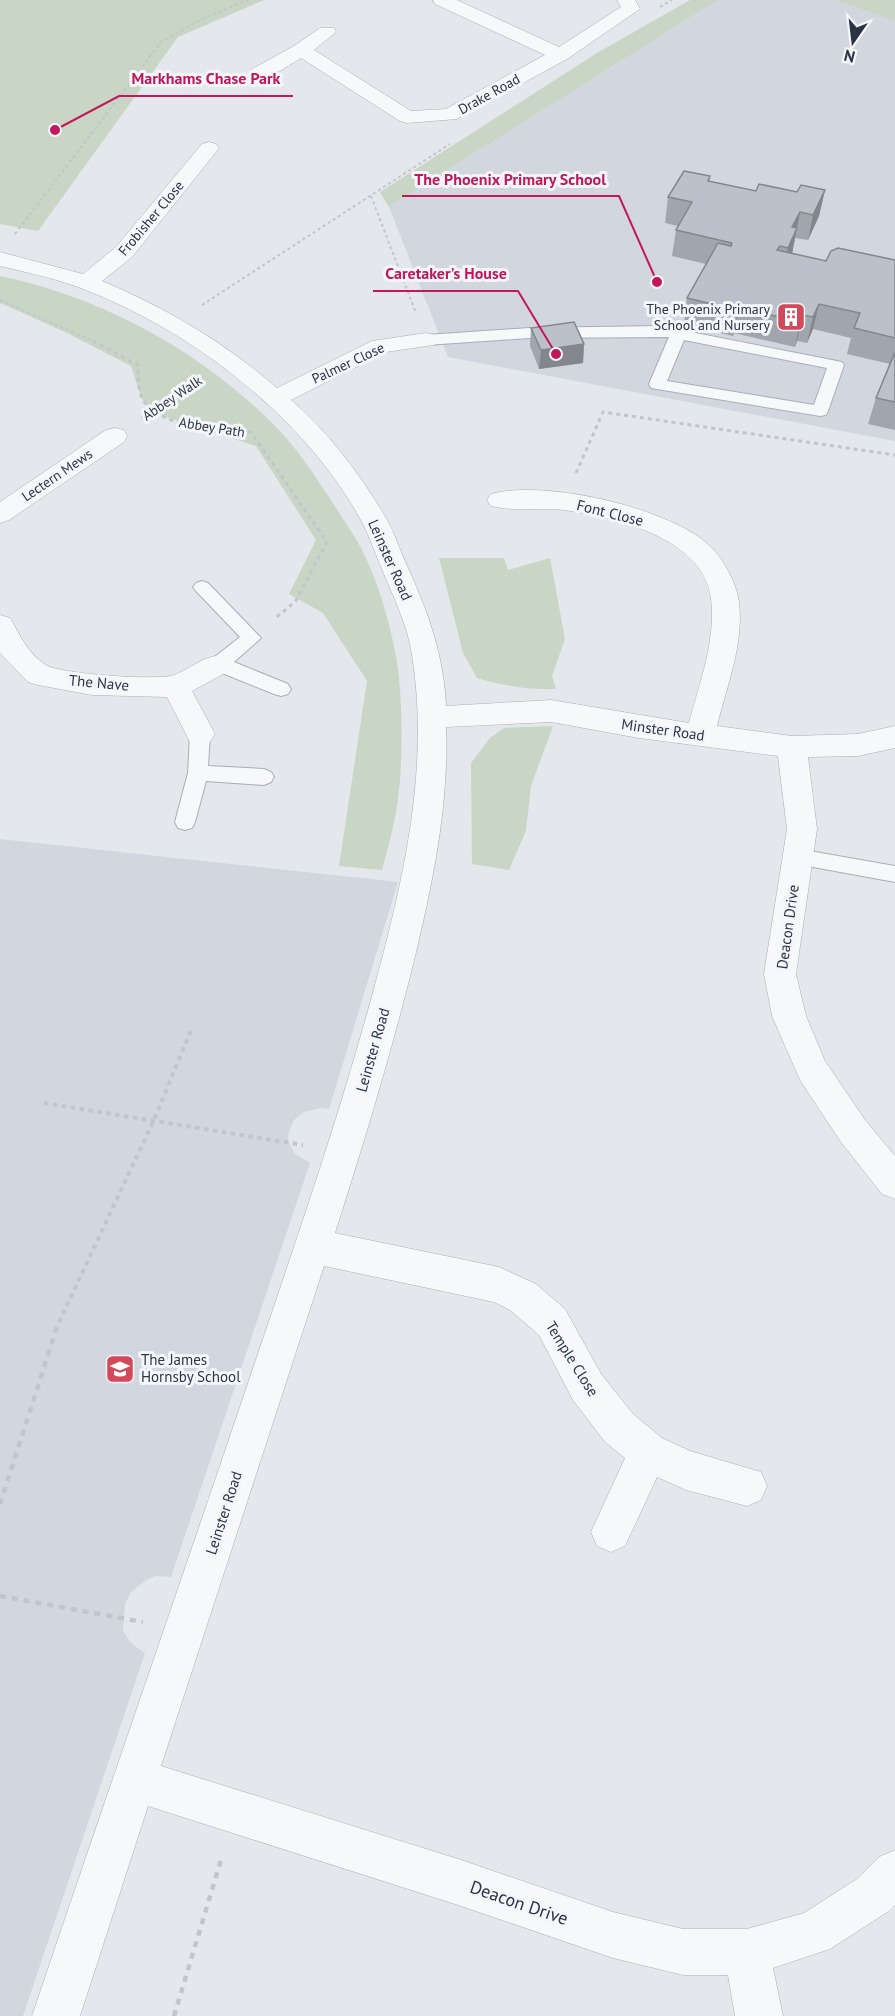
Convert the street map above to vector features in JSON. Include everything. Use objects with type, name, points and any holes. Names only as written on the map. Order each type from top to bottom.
[{"type":"street","points":[[442,0],[560,55]]},
{"type":"street","name":"Drake Road","points":[[301,50],[407,117],[450,115],[560,55],[631,9],[626,0]]},
{"type":"street","points":[[259,73],[301,50],[327,32]]},
{"type":"street","name":"Frobisher Close","points":[[87,282],[124,252],[209,148]]},
{"type":"street","name":"Leinster Road","points":[[4,247],[87,282],[174,323],[228,359],[310,431],[344,475],[375,522],[407,596],[425,650],[431,717],[431,783],[423,843],[404,939],[372,1055],[313,1246],[133,1779],[56,2016]]},
{"type":"street","name":"Palmer Close","points":[[273,399],[380,346],[426,340]]},
{"type":"street","name":"Lectern Mews","points":[[0,514],[115,436]]},
{"type":"street","name":"Font Close","points":[[500,500],[563,501],[637,517],[685,541],[706,559],[720,579],[724,597],[725,621],[720,661],[700,734]]},
{"type":"street","name":"The Nave","points":[[3,639],[38,675],[92,685],[176,687],[219,664]]},
{"type":"street","points":[[176,687],[200,734]]},
{"type":"street","name":"Minster Road","points":[[431,717],[551,711],[750,744],[792,747],[858,745],[895,737]]},
{"type":"street","name":"Deacon Drive","points":[[792,747],[802,829],[780,974],[789,1016],[812,1070],[853,1131],[895,1181]]},
{"type":"street","name":"Temple Close","points":[[313,1246],[499,1285],[523,1297],[552,1322],[587,1387],[619,1428],[648,1452],[686,1470],[747,1486]]},
{"type":"street","points":[[611,1532],[648,1452]]},
{"type":"street","name":"Deacon Drive","points":[[133,1779],[458,1882],[613,1935],[683,1952],[747,1952],[814,1933],[873,1895],[895,1873]]},
{"type":"street","points":[[747,1952],[759,2016]]},
{"type":"lane","points":[[426,340],[530,333],[648,331],[678,334],[836,365],[820,411],[657,384],[678,334]]},
{"type":"lane","points":[[202,587],[252,638],[219,664],[281,689]]},
{"type":"lane","points":[[185,822],[198,773],[200,734]]},
{"type":"lane","points":[[198,773],[264,777]]},
{"type":"lane","points":[[798,857],[895,874]]},
{"type":"path","points":[[4,247],[161,42],[200,20],[248,0]]},
{"type":"path","points":[[651,13],[672,0]]},
{"type":"path","points":[[174,323],[451,143]]},
{"type":"path","points":[[371,196],[426,340]]},
{"type":"path","points":[[0,300],[84,336],[138,365],[141,397],[151,412]]},
{"type":"path","name":"Abbey Walk","points":[[115,436],[228,359]]},
{"type":"path","name":"Abbey Path","points":[[151,412],[174,421],[251,432],[327,542],[295,602],[252,638]]},
{"type":"path","points":[[563,501],[603,412],[895,455]]},
{"type":"path","points":[[0,1504],[58,1322],[154,1120],[191,1030]]},
{"type":"path","points":[[44,1103],[343,1151]]},
{"type":"path","points":[[0,1596],[185,1629]]},
{"type":"path","points":[[174,2016],[221,1860]]},
{"type":"shaded area","points":[[718,0],[834,0],[895,21],[895,441],[448,357],[389,207]]},
{"type":"shaded area","name":"The James Hornsby School","points":[[0,839],[398,882],[329,1109],[321,1108],[304,1112],[294,1120],[289,1131],[288,1140],[294,1153],[310,1163],[171,1577],[155,1576],[145,1581],[131,1592],[125,1604],[123,1631],[132,1644],[145,1653],[23,2016],[0,2016]]},
{"type":"green space","points":[[0,0],[264,0],[178,37],[38,231],[0,224]]},
{"type":"green space","points":[[690,0],[718,0],[389,207],[380,192],[597,53]]},
{"type":"green space","points":[[834,0],[895,0],[895,21]]},
{"type":"green space","points":[[0,276],[38,285],[111,312],[180,350],[213,372],[287,439],[349,527],[367,560],[381,598],[398,669],[402,736],[400,783],[393,828],[382,870],[339,866],[367,681],[323,613],[289,594],[316,540],[256,446],[151,412],[141,397],[131,366],[65,332],[0,303]]},
{"type":"green space","points":[[439,558],[504,558],[508,570],[550,558],[565,639],[552,676],[556,689],[516,687],[477,678],[463,653]]},
{"type":"green space","points":[[553,726],[531,786],[526,831],[509,870],[472,864],[471,763],[490,738],[504,728]]},
{"type":"building","name":"The Phoenix Primary School and Nursery","points":[[684,171],[710,176],[708,181],[756,191],[759,184],[797,192],[801,185],[825,190],[813,215],[800,212],[792,227],[797,228],[788,248],[780,246],[777,250],[826,261],[831,251],[838,248],[895,260],[895,338],[854,328],[860,313],[819,304],[813,317],[803,315],[800,322],[739,307],[738,310],[687,298],[718,243],[731,246],[732,243],[676,230],[692,202],[668,197]]},
{"type":"building","points":[[574,322],[584,344],[541,350],[531,328]]},
{"type":"building","points":[[895,352],[895,402],[876,398]]},
{"type":"place","name":"Markhams Chase Park","points":[[55,130]]},
{"type":"place","name":"The Phoenix Primary School","points":[[657,282]]},
{"type":"place","name":"The Phoenix Primary School and Nursery","points":[[791,317]]},
{"type":"place","name":"Caretaker's House","points":[[556,354]]},
{"type":"place","name":"The James Hornsby School","points":[[120,1369]]}]
